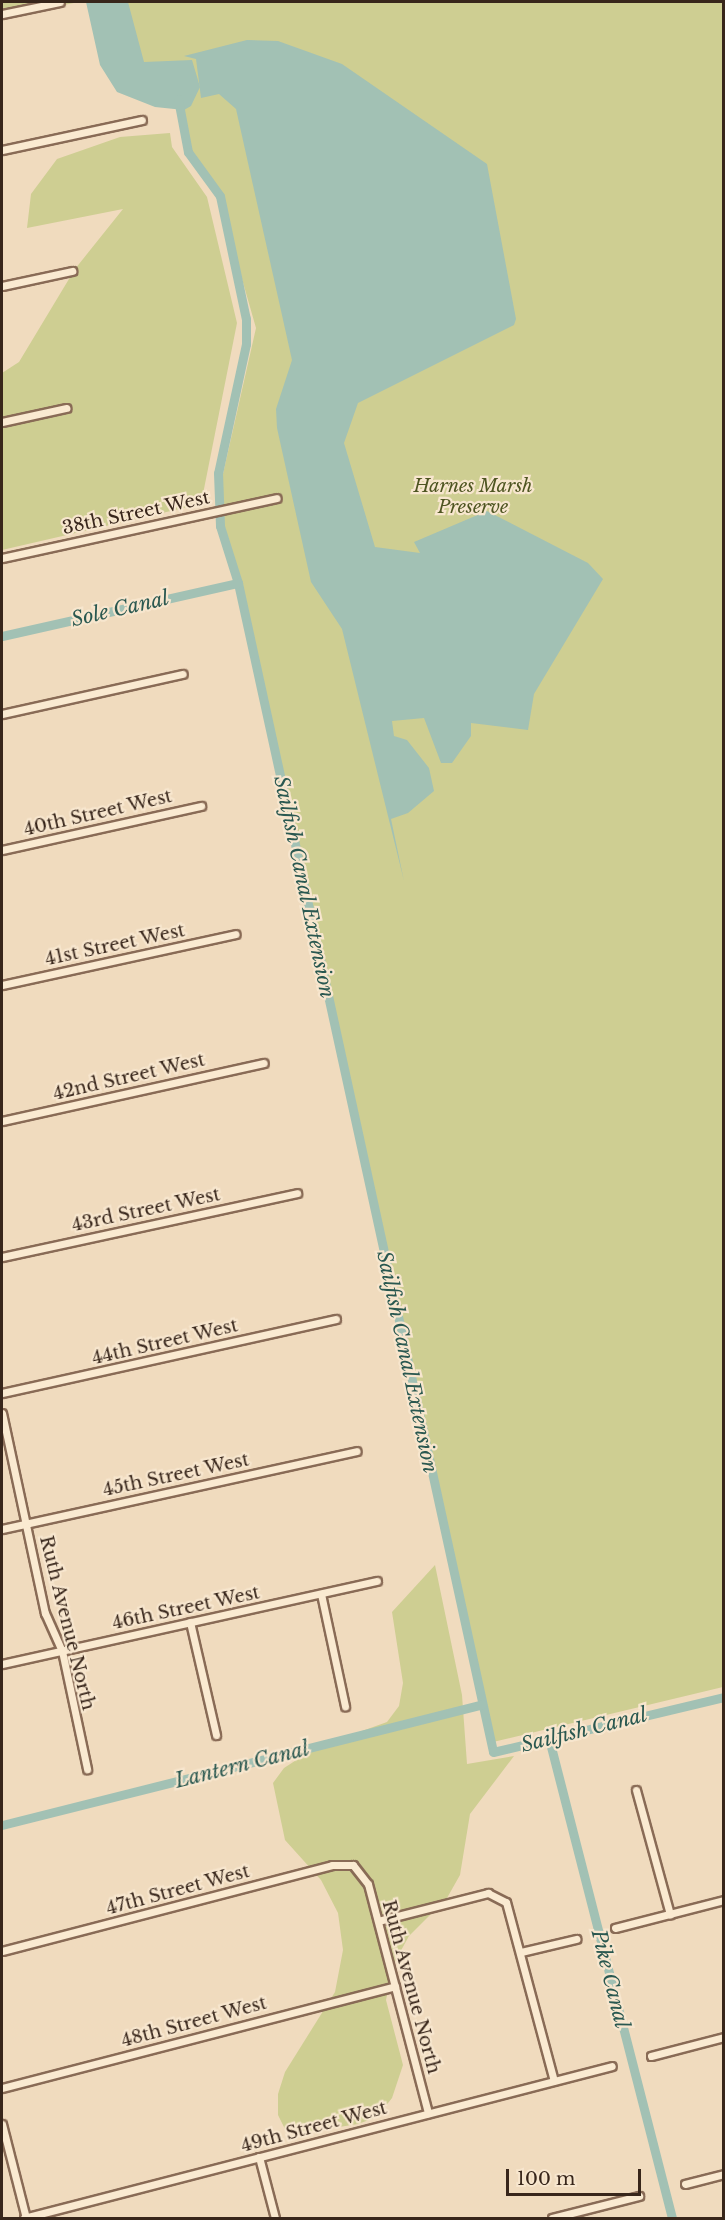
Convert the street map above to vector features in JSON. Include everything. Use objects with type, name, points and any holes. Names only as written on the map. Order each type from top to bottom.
[{"type":"street","points":[[2,14],[60,2]]},
{"type":"street","points":[[2,150],[142,120]]},
{"type":"street","points":[[2,286],[72,271]]},
{"type":"street","points":[[2,422],[66,408]]},
{"type":"street","name":"38th Street West","points":[[2,558],[277,498]]},
{"type":"street","points":[[2,714],[183,674]]},
{"type":"street","name":"40th Street West","points":[[2,850],[201,806]]},
{"type":"street","name":"41st Street West","points":[[2,985],[235,934]]},
{"type":"street","name":"42nd Street West","points":[[2,1121],[264,1063]]},
{"type":"street","name":"43rd Street West","points":[[2,1257],[297,1192]]},
{"type":"street","name":"44th Street West","points":[[2,1393],[336,1319]]},
{"type":"street","name":"Ruth Avenue North","points":[[2,1413],[45,1613],[62,1651],[87,1769]]},
{"type":"street","name":"45th Street West","points":[[2,1528],[357,1451]]},
{"type":"street","name":"46th Street West","points":[[2,1664],[376,1581]]},
{"type":"street","points":[[321,1594],[345,1706]]},
{"type":"street","points":[[190,1622],[216,1735]]},
{"type":"street","points":[[636,1790],[670,1914]]},
{"type":"street","name":"47th Street West","points":[[2,1951],[332,1865],[361,1870]]},
{"type":"street","name":"Ruth Avenue North","points":[[361,1870],[378,1921],[428,2113]]},
{"type":"street","points":[[378,1921],[488,1893],[506,1902],[554,2081]]},
{"type":"street","points":[[615,1928],[723,1900]]},
{"type":"street","points":[[521,1952],[576,1939]]},
{"type":"street","name":"48th Street West","points":[[2,2088],[395,1986]]},
{"type":"street","points":[[651,2056],[723,2037]]},
{"type":"street","name":"49th Street West","points":[[25,2218],[612,2066]]},
{"type":"street","points":[[2,2124],[25,2218]]},
{"type":"street","points":[[259,2157],[275,2218]]},
{"type":"street","points":[[685,2184],[723,2174]]},
{"type":"street","points":[[552,2218],[639,2196]]},
{"type":"green space","points":[[2,2],[79,2],[2,17]]},
{"type":"green space","name":"Harnes Marsh Preserve","points":[[116,2],[723,2],[723,1687],[493,1742],[218,496],[256,328],[218,195],[187,143],[172,74],[130,64]]},
{"type":"green space","points":[[170,133],[172,147],[207,197],[237,323],[201,504],[2,550],[2,373],[19,362],[75,269],[123,209],[27,228],[31,194],[57,159],[120,137]]},
{"type":"green space","points":[[435,1565],[462,1695],[467,1764],[514,1756],[470,1814],[460,1875],[447,1898],[409,1936],[394,1963],[386,2000],[403,2065],[392,2098],[377,2117],[358,2124],[295,2134],[285,2129],[278,2115],[278,2094],[285,2072],[335,1992],[343,1950],[338,1913],[321,1880],[285,1840],[273,1783],[284,1768],[315,1748],[387,1722],[399,1706],[403,1683],[392,1612]]},
{"type":"shaded area","points":[[86,2],[128,2],[144,62],[192,60],[200,87],[191,106],[184,110],[155,107],[117,92],[100,65]]},
{"type":"shaded area","points":[[247,40],[278,41],[342,64],[487,164],[516,319],[514,325],[358,403],[344,443],[375,547],[420,553],[414,542],[487,511],[588,563],[603,579],[534,694],[528,730],[471,723],[471,736],[452,763],[441,763],[424,718],[392,721],[394,736],[407,740],[429,768],[434,791],[408,813],[391,819],[404,881],[342,629],[311,582],[277,428],[276,409],[292,360],[236,109],[219,94],[201,98],[196,59],[184,56]]},
{"type":"waterway","name":"Sailfish Canal Extension","points":[[178,99],[188,152],[220,196],[246,319],[246,344],[218,473],[220,526],[238,583],[493,1752],[724,1697]]},
{"type":"waterway","name":"Sole Canal","points":[[2,636],[238,583]]},
{"type":"waterway","name":"Lantern Canal","points":[[2,1825],[482,1704]]},
{"type":"waterway","name":"Pike Canal","points":[[549,1739],[672,2218]]},
{"type":"water label","name":"Sailfish Canal","points":[[584,1730]]}]
